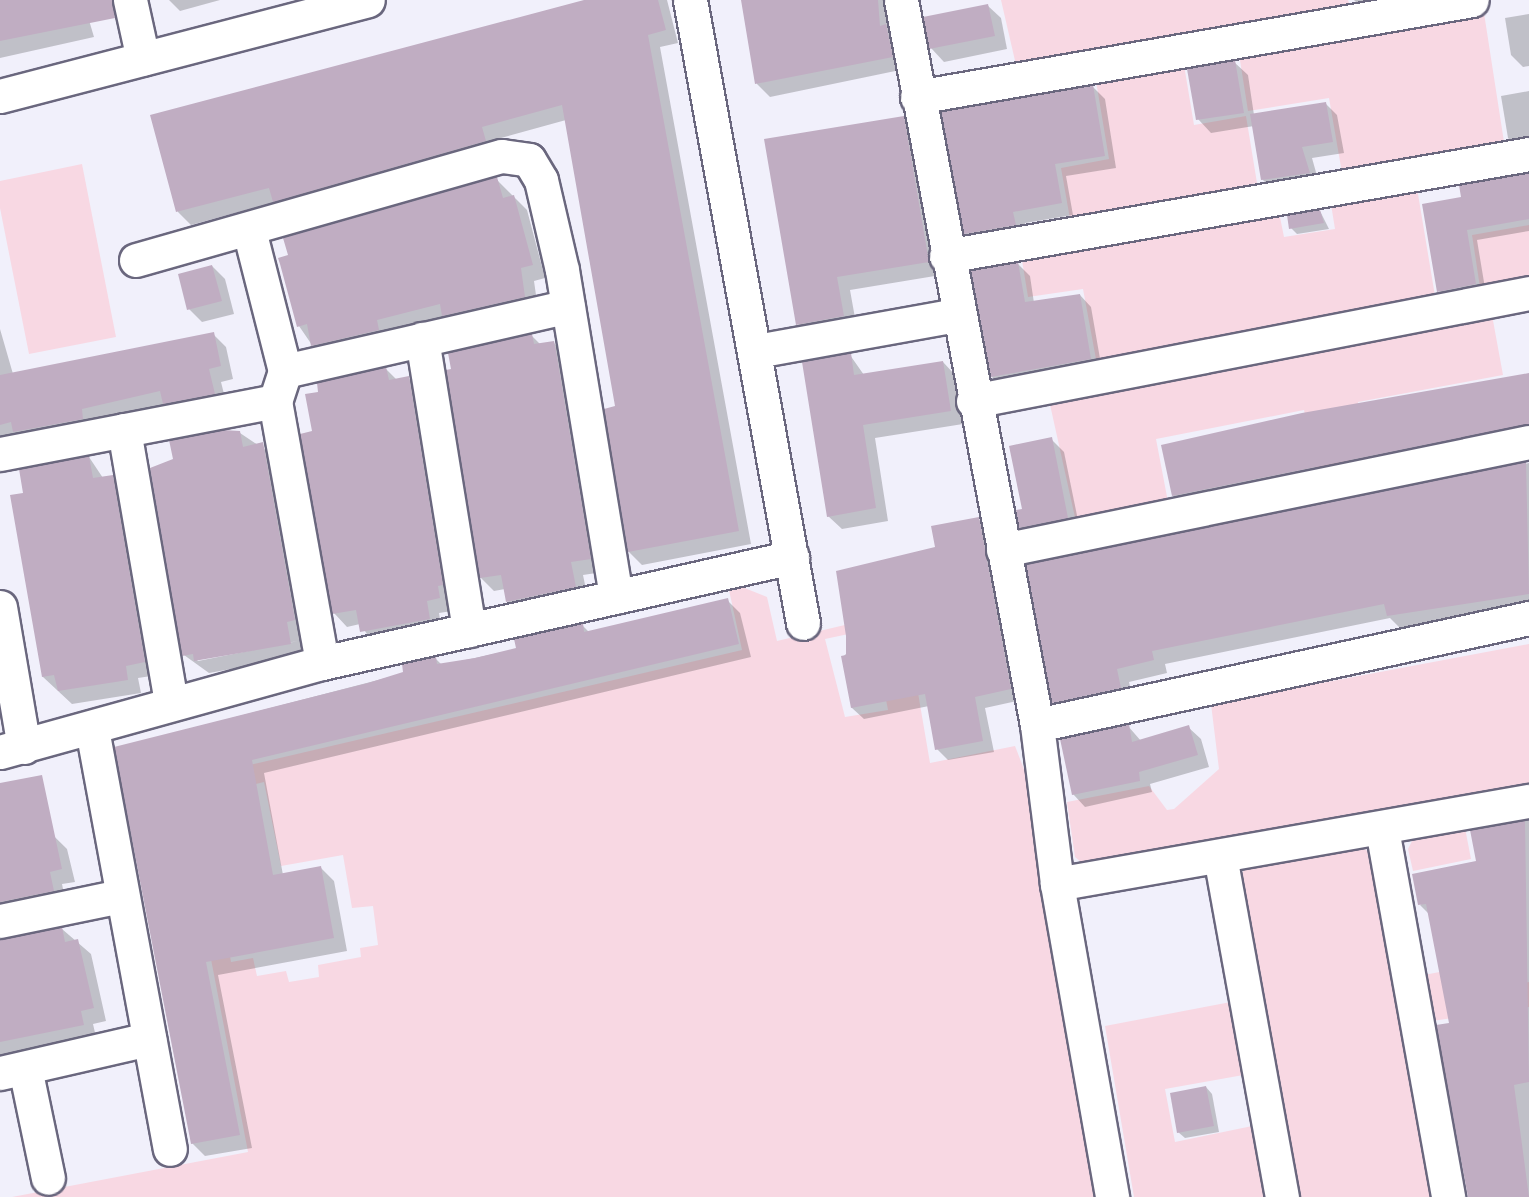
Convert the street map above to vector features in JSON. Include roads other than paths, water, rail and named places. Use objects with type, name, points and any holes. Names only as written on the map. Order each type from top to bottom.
[{"type":"street","points":[[130,0],[143,59]]},
{"type":"street","points":[[0,96],[368,0]]},
{"type":"street","points":[[690,0],[756,351],[803,623]]},
{"type":"street","points":[[901,0],[973,401],[1037,725],[1057,884],[1112,1197]]},
{"type":"street","points":[[917,97],[1472,0]]},
{"type":"street","points":[[946,256],[1529,154]]},
{"type":"street","points":[[136,260],[514,156],[537,169],[568,306],[616,597]]},
{"type":"street","points":[[249,230],[285,371],[274,401],[322,663]]},
{"type":"street","points":[[973,401],[1529,293]]},
{"type":"street","points":[[285,371],[568,306]]},
{"type":"street","points":[[756,351],[957,315]]},
{"type":"street","points":[[423,339],[469,630]]},
{"type":"street","points":[[0,454],[274,401]]},
{"type":"street","points":[[124,430],[171,701]]},
{"type":"street","points":[[1003,550],[1529,442]]},
{"type":"street","points":[[0,607],[12,750],[92,729],[171,701],[322,663],[792,557]]},
{"type":"street","points":[[1037,725],[1529,618]]},
{"type":"street","points":[[92,729],[121,896],[170,1149]]},
{"type":"street","points":[[1057,884],[1382,829],[1529,801]]},
{"type":"street","points":[[1382,829],[1448,1197]]},
{"type":"street","points":[[1220,856],[1282,1197]]},
{"type":"street","points":[[0,921],[121,896]]},
{"type":"street","points":[[48,1178],[13,1070],[149,1039]]}]
